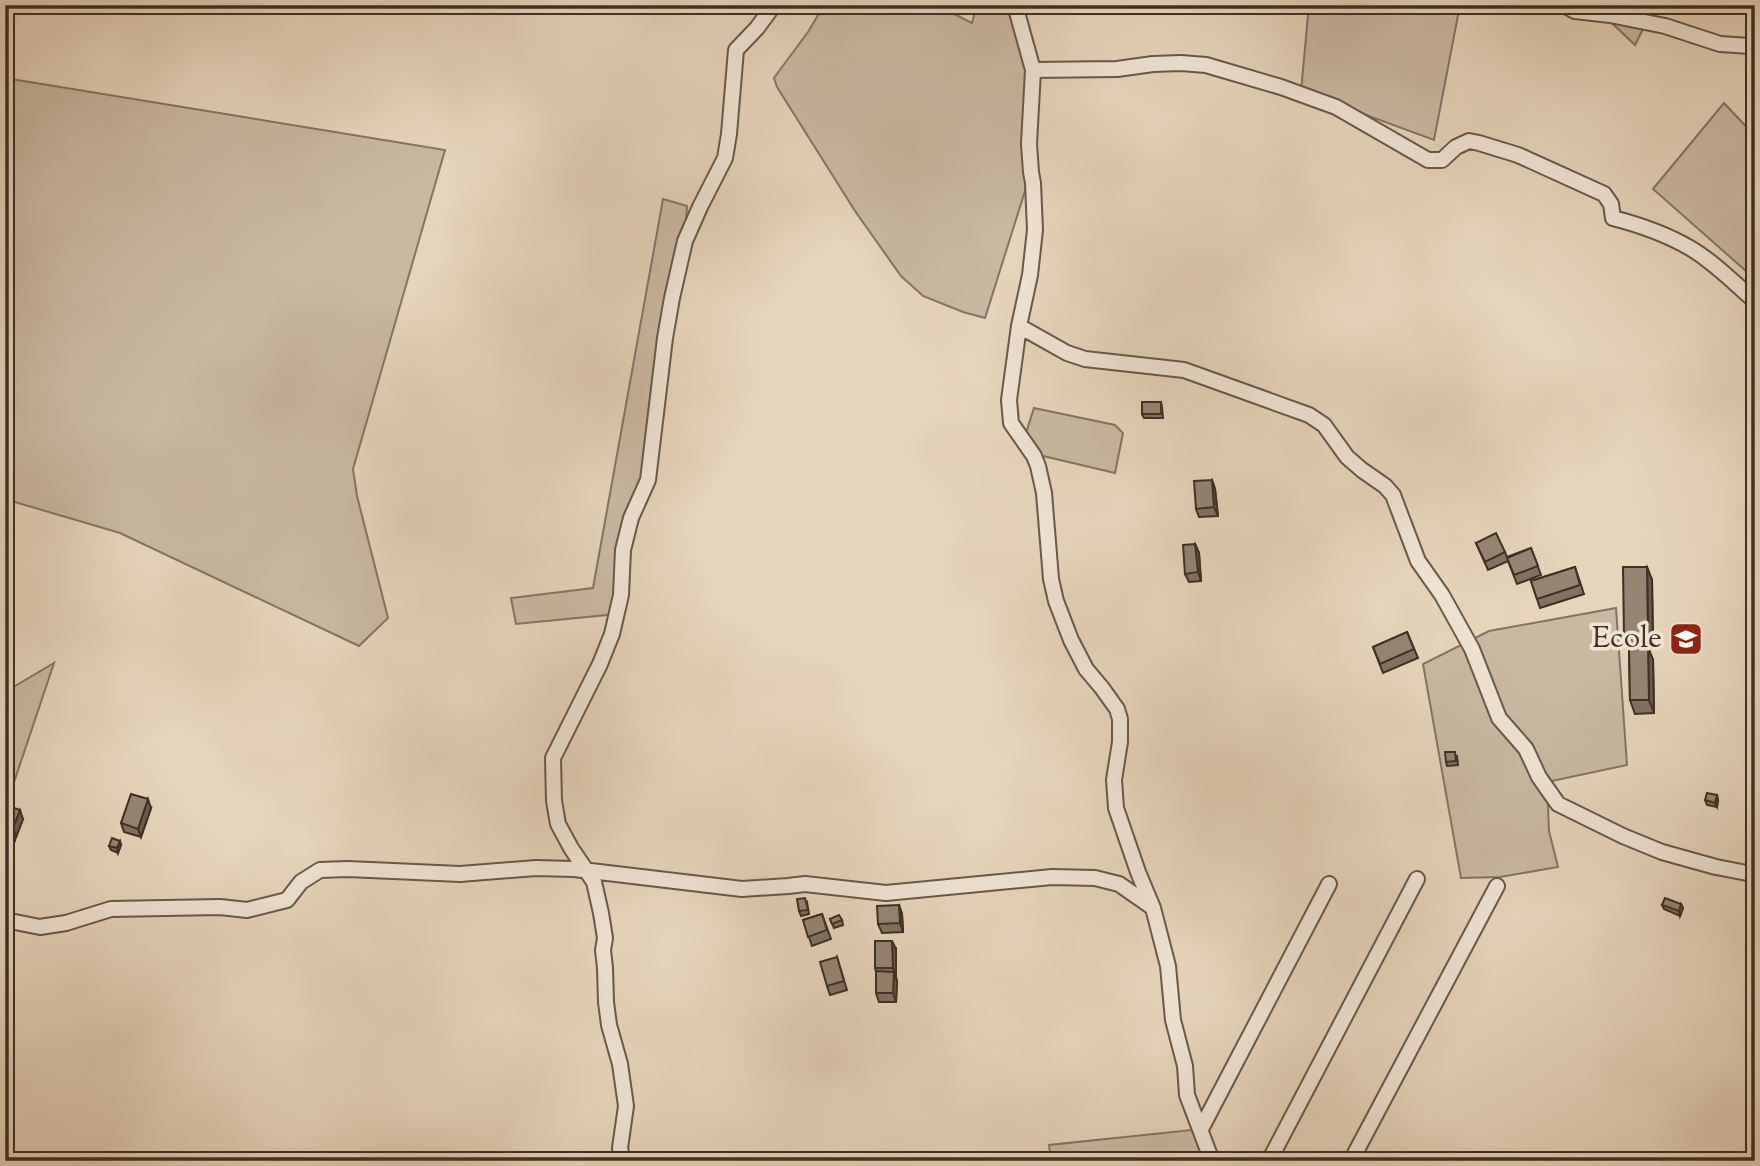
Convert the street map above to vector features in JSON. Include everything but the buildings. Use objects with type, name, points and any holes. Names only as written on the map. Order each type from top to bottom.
[{"type":"street","points":[[623,1161],[620,1148],[626,1106],[620,1064],[609,1025],[603,950],[605,938],[601,913],[594,882],[558,824],[554,801],[553,758],[600,664],[615,624],[621,595],[623,550],[631,518],[648,480],[665,338],[685,241],[699,207],[725,158],[736,50],[774,5]]},
{"type":"street","points":[[1015,5],[1033,69],[1029,144],[1035,239],[1009,400],[1011,423],[1038,466],[1044,493],[1050,567],[1056,601],[1086,670],[1117,709],[1120,719],[1120,742],[1114,780],[1116,808],[1153,908],[1168,966],[1172,1020],[1185,1066],[1188,1095],[1212,1161]]},
{"type":"street","points":[[1564,5],[1575,11],[1665,26],[1720,44],[1750,46],[1755,51]]},
{"type":"street","points":[[1033,69],[1117,69],[1181,63],[1206,65],[1281,87],[1336,107],[1428,160],[1443,160],[1455,147],[1469,141],[1518,155],[1604,194],[1611,204],[1613,218],[1657,231],[1692,249],[1755,301]]},
{"type":"street","points":[[1019,326],[1067,353],[1085,359],[1184,370],[1310,415],[1324,425],[1347,457],[1393,495],[1418,561],[1442,595],[1472,649],[1499,718],[1526,750],[1539,777],[1558,804],[1662,852],[1716,867],[1755,873]]},
{"type":"street","points":[[5,920],[40,927],[66,923],[111,909],[220,907],[247,910],[287,900],[302,882],[320,870],[348,869],[460,874],[536,868],[587,871],[742,889],[805,884],[886,893],[1052,877],[1094,878],[1119,884],[1153,908]]},
{"type":"street","points":[[1269,1161],[1417,879]]},
{"type":"street","points":[[1201,1129],[1329,884]]},
{"type":"street","points":[[1351,1161],[1497,886]]},
{"type":"shaded area","points":[[824,5],[936,5],[972,23],[977,5],[1015,5],[1032,62],[1031,172],[985,318],[923,296],[901,276],[855,211],[777,87],[774,78]]},
{"type":"shaded area","points":[[1309,5],[1460,5],[1434,140],[1301,91]]},
{"type":"shaded area","points":[[1593,5],[1655,5],[1635,45]]},
{"type":"shaded area","points":[[5,78],[445,150],[353,469],[357,496],[388,618],[359,646],[120,533],[8,500],[5,508]]},
{"type":"shaded area","points":[[1724,103],[1755,136],[1755,279],[1653,189]]},
{"type":"shaded area","points":[[663,199],[687,206],[685,241],[648,480],[631,518],[617,614],[516,624],[511,598],[593,588]]},
{"type":"shaded area","points":[[1034,408],[1115,425],[1123,433],[1115,473],[1039,455],[1026,433]]},
{"type":"shaded area","points":[[1616,608],[1627,765],[1547,782],[1549,831],[1558,867],[1500,877],[1461,878],[1423,664],[1489,631]]},
{"type":"shaded area","points":[[54,663],[5,809],[5,692]]},
{"type":"shaded area","points":[[1201,1129],[1212,1161],[1051,1161],[1049,1145]]},
{"type":"place","name":"Ecole","points":[[1686,639]]}]
